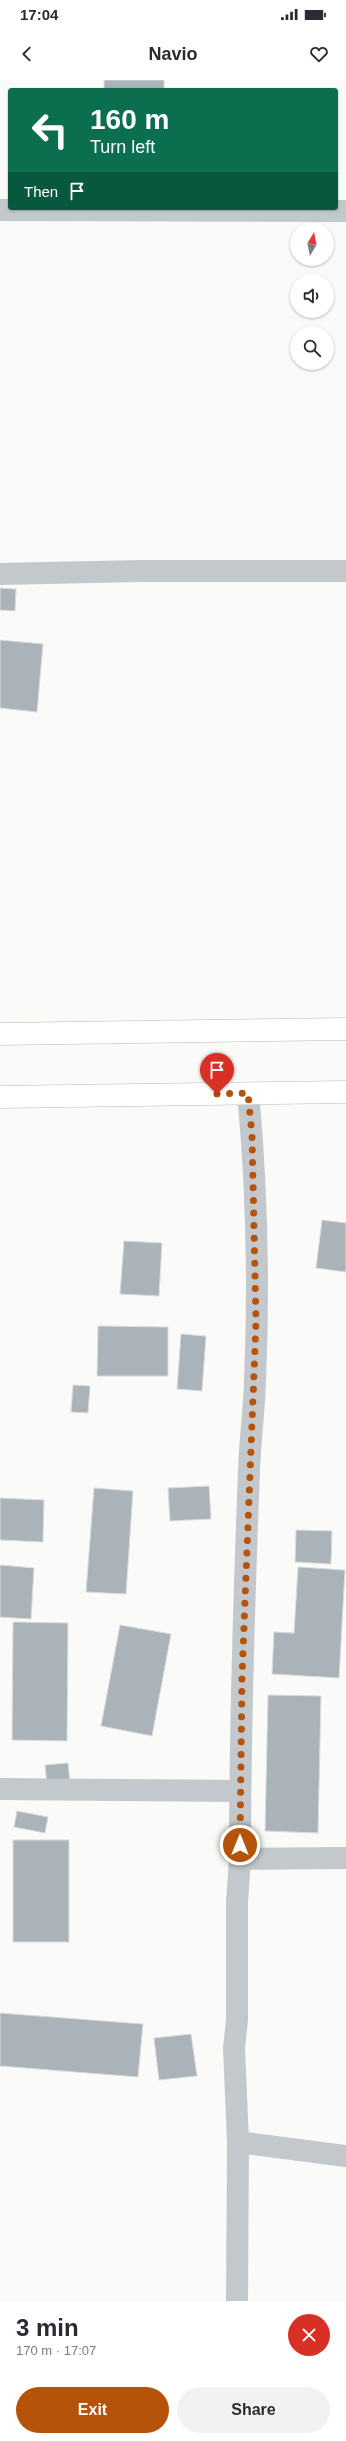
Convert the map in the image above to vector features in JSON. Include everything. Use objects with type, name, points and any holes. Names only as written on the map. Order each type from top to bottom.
[{"type":"main road","points":[[0,1034],[346,1030]]},
{"type":"main road","points":[[0,1097],[346,1092]]},
{"type":"street","points":[[0,210],[346,211]]},
{"type":"street","points":[[0,574],[140,571],[346,571]]},
{"type":"street","points":[[237,2301],[238,2142],[234,2048],[237,2020],[237,1902],[240,1859],[245,1571],[256,1372],[253,1149],[248,1093]]},
{"type":"street","points":[[0,1789],[240,1791]]},
{"type":"street","points":[[240,1859],[346,1858]]},
{"type":"street","points":[[238,2142],[346,2156]]},
{"type":"building","points":[[104,80],[164,80],[164,88],[104,88]]},
{"type":"building","points":[[0,588],[16,589],[15,611],[0,610]]},
{"type":"building","points":[[0,640],[43,644],[37,712],[0,708]]},
{"type":"building","points":[[322,1220],[346,1223],[346,1272],[316,1268]]},
{"type":"building","points":[[124,1241],[162,1243],[159,1296],[120,1294]]},
{"type":"building","points":[[98,1326],[168,1327],[168,1376],[97,1376]]},
{"type":"building","points":[[181,1334],[206,1336],[202,1391],[177,1389]]},
{"type":"building","points":[[73,1385],[90,1386],[88,1413],[71,1412]]},
{"type":"building","points":[[209,1486],[211,1519],[170,1521],[168,1488]]},
{"type":"building","points":[[94,1488],[133,1491],[126,1594],[86,1592]]},
{"type":"building","points":[[0,1498],[44,1500],[43,1542],[0,1540]]},
{"type":"building","points":[[296,1530],[332,1531],[331,1564],[295,1562]]},
{"type":"building","points":[[0,1565],[34,1568],[31,1619],[0,1617]]},
{"type":"building","points":[[298,1567],[345,1570],[339,1678],[272,1674],[274,1632],[294,1633]]},
{"type":"building","points":[[13,1622],[68,1623],[67,1741],[12,1740]]},
{"type":"building","points":[[120,1625],[171,1634],[152,1736],[101,1726]]},
{"type":"building","points":[[268,1695],[321,1696],[318,1833],[265,1831]]},
{"type":"building","points":[[68,1763],[70,1783],[47,1785],[45,1765]]},
{"type":"building","points":[[17,1811],[48,1817],[45,1833],[14,1827]]},
{"type":"building","points":[[13,1840],[69,1840],[69,1942],[13,1942]]},
{"type":"building","points":[[0,2013],[143,2024],[138,2077],[0,2066]]},
{"type":"building","points":[[191,2034],[197,2076],[159,2080],[154,2038]]},
{"type":"route","points":[[217,1094],[248,1093],[252,1135],[256,1322],[254,1421],[250,1458],[245,1578],[240,1845]]}]
